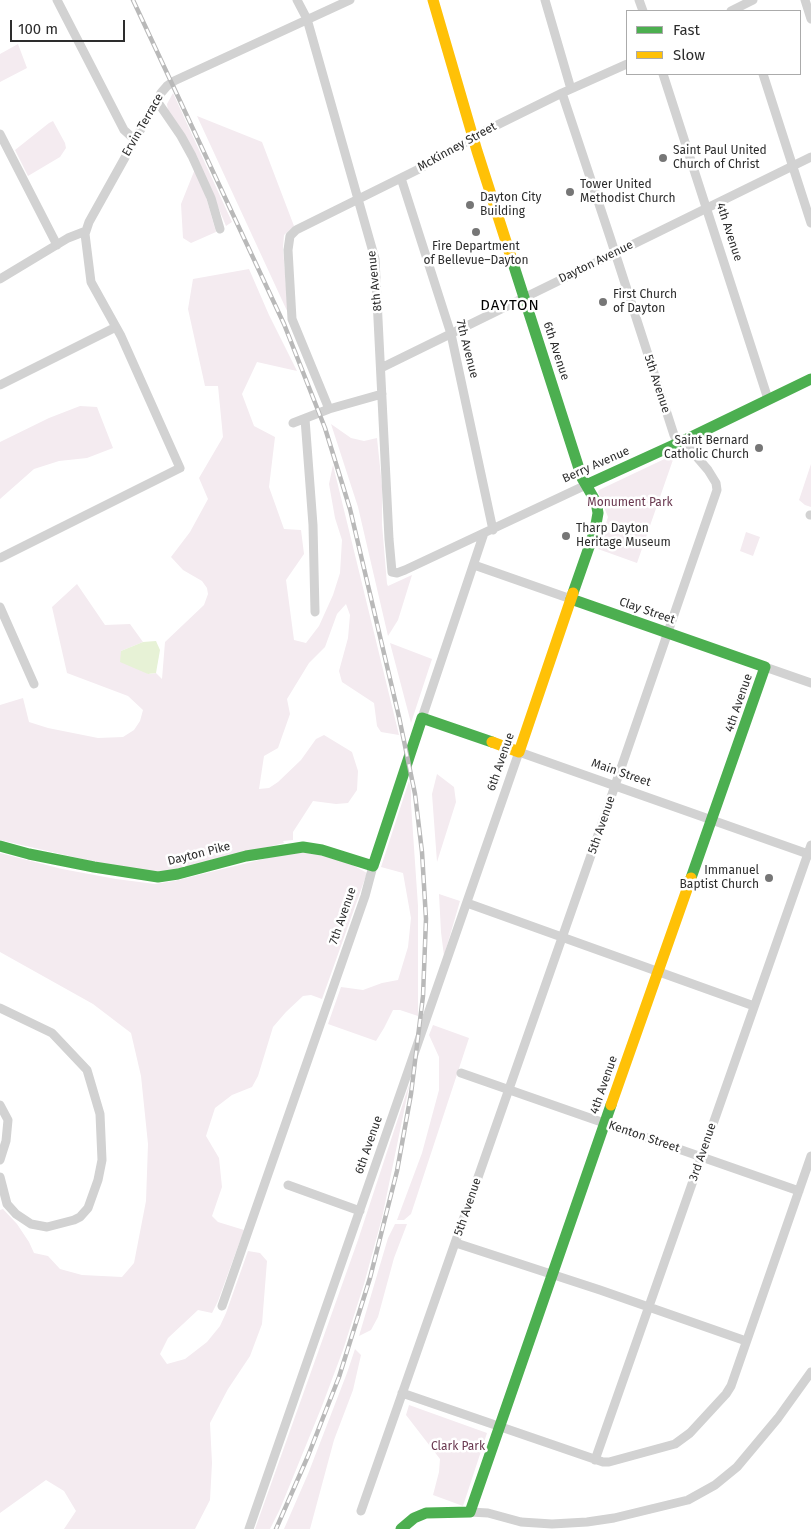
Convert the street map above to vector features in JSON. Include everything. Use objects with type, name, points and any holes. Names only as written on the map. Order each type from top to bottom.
[{"type":"street","points":[[58,0],[124,130],[134,139]]},
{"type":"street","name":"8th Avenue","points":[[298,0],[307,19],[375,259],[392,572]]},
{"type":"street","name":"Ervin Terrace","points":[[86,231],[89,222],[134,139],[167,86],[174,81],[350,0]]},
{"type":"street","name":"6th Avenue","points":[[249,1529],[598,522],[596,502],[586,485],[570,442],[473,138],[432,0]]},
{"type":"street","points":[[545,0],[571,89]]},
{"type":"street","points":[[734,8],[753,0]]},
{"type":"street","points":[[805,0],[811,19]]},
{"type":"street","name":"McKinney Street","points":[[329,409],[292,319],[288,250],[290,236],[296,230],[401,178],[473,138],[562,93],[626,64]]},
{"type":"street","name":"4th Avenue","points":[[663,75],[768,399]]},
{"type":"street","points":[[763,75],[811,223]]},
{"type":"street","name":"5th Avenue","points":[[361,1511],[717,490],[716,483],[708,470],[690,449],[678,443],[674,435],[562,93]]},
{"type":"street","points":[[157,101],[192,156],[211,198],[220,229]]},
{"type":"street","points":[[0,134],[57,246]]},
{"type":"street","name":"Dayton Avenue","points":[[381,368],[811,157]]},
{"type":"street","name":"7th Avenue","points":[[222,1306],[365,896],[373,866],[474,565],[488,531],[451,334],[401,178]]},
{"type":"street","points":[[0,279],[86,231],[91,282],[116,327],[180,468],[0,558]]},
{"type":"street","points":[[0,385],[116,327]]},
{"type":"street","name":"Berry Avenue","points":[[392,572],[396,573],[405,570],[811,379]]},
{"type":"street","points":[[293,423],[329,409],[382,394]]},
{"type":"street","points":[[305,419],[312,517],[315,612]]},
{"type":"street","name":"Clay Street","points":[[474,565],[811,683]]},
{"type":"street","points":[[0,607],[4,628],[34,684]]},
{"type":"street","name":"4th Avenue","points":[[470,1512],[765,667]]},
{"type":"street","name":"Main Street","points":[[422,718],[712,820],[810,851]]},
{"type":"street","name":"Dayton Pike","points":[[0,846],[94,867],[158,877],[178,874],[246,856],[303,846],[373,866]]},
{"type":"street","name":"3rd Avenue","points":[[595,1460],[810,851]]},
{"type":"street","points":[[467,903],[754,1006]]},
{"type":"street","points":[[0,1008],[52,1033],[87,1070],[100,1114],[102,1157],[100,1173],[88,1208],[80,1217],[64,1224],[47,1227],[24,1221],[7,1204],[0,1177]]},
{"type":"street","name":"Kenton Street","points":[[460,1072],[799,1191]]},
{"type":"street","points":[[0,1105],[8,1120],[6,1141],[0,1160]]},
{"type":"street","points":[[402,1393],[603,1462],[676,1444],[690,1432],[726,1394],[731,1386],[811,1156]]},
{"type":"street","points":[[288,1185],[360,1211]]},
{"type":"street","points":[[456,1243],[746,1341]]},
{"type":"street","points":[[400,1529],[414,1518],[426,1513],[488,1513],[521,1522],[552,1524],[614,1518],[688,1500],[715,1485],[737,1468],[778,1418],[811,1372]]},
{"type":"green space","points":[[18,44],[27,68],[0,82],[0,54]]},
{"type":"green space","points":[[173,93],[232,222],[226,226],[197,157],[168,111],[167,104]]},
{"type":"green space","points":[[197,116],[262,142],[294,226],[284,235],[283,248],[288,313]]},
{"type":"green space","points":[[53,121],[66,148],[60,157],[28,176],[15,150]]},
{"type":"green space","points":[[195,169],[204,190],[216,232],[191,243],[183,238],[181,204]]},
{"type":"green space","points":[[249,269],[297,371],[257,362],[242,394],[254,426],[275,437],[269,487],[284,529],[301,530],[304,554],[286,580],[294,640],[306,643],[319,626],[333,595],[340,573],[342,540],[335,518],[329,484],[333,465],[399,735],[381,732],[377,726],[374,703],[342,682],[339,671],[348,638],[350,615],[346,604],[337,614],[325,647],[309,663],[287,699],[290,714],[278,748],[264,756],[259,789],[269,788],[278,782],[301,760],[316,739],[324,735],[352,752],[358,771],[357,790],[348,803],[336,804],[313,801],[293,832],[293,840],[163,873],[95,862],[0,840],[0,705],[23,698],[29,722],[48,728],[98,738],[123,737],[134,730],[140,721],[143,710],[128,696],[67,673],[52,607],[77,584],[105,625],[130,624],[143,642],[121,651],[148,674],[156,673],[162,679],[165,642],[204,605],[208,594],[207,588],[202,581],[183,570],[171,557],[190,532],[208,499],[199,478],[223,437],[218,386],[205,386],[188,309],[193,279]]},
{"type":"green space","points":[[80,406],[97,407],[113,448],[87,458],[59,461],[34,469],[0,499],[0,442],[49,418]]},
{"type":"green space","points":[[331,424],[351,438],[364,441],[377,438],[382,486],[382,524],[387,584],[388,586],[412,575],[398,620],[388,636],[358,507]]},
{"type":"green space","name":"Monument Park","points":[[675,454],[637,563],[598,549],[608,517],[598,492],[599,490]]},
{"type":"green space","points":[[811,464],[811,507],[799,500]]},
{"type":"green space","points":[[746,532],[760,537],[753,556],[740,551]]},
{"type":"green space","points":[[390,643],[432,659],[411,723]]},
{"type":"green space","points":[[437,774],[454,787],[456,802],[437,862],[432,794]]},
{"type":"green space","points":[[409,781],[418,906],[418,1016],[400,1010],[393,1010],[376,1041],[328,1024],[341,987],[363,990],[382,983],[398,980],[408,947],[411,918],[403,873],[381,867]]},
{"type":"green space","points":[[309,852],[351,864],[367,873],[322,999],[311,995],[303,996],[286,1012],[273,1027],[258,1076],[252,1087],[232,1095],[215,1108],[206,1136],[219,1158],[222,1187],[212,1216],[218,1222],[244,1230],[212,1313],[198,1310],[168,1338],[160,1354],[167,1364],[185,1359],[207,1342],[220,1326],[226,1313],[248,1251],[260,1253],[267,1261],[262,1324],[250,1356],[228,1389],[210,1423],[212,1463],[210,1500],[195,1529],[64,1529],[76,1511],[64,1491],[46,1480],[0,1513],[0,1210],[3,1209],[17,1224],[34,1253],[48,1256],[60,1269],[82,1275],[122,1277],[134,1263],[146,1201],[148,1144],[141,1076],[131,1033],[93,1004],[0,952],[0,853],[62,869],[155,884],[288,853]]},
{"type":"green space","points":[[439,894],[460,901],[444,956],[441,932]]},
{"type":"green space","points":[[433,1025],[469,1038],[411,1214],[404,1220],[397,1220],[422,1153],[439,1090],[439,1057],[429,1035]]},
{"type":"green space","points":[[410,1082],[382,1218],[343,1350],[280,1509],[270,1529],[255,1529],[358,1240]]},
{"type":"green space","points":[[395,1224],[407,1224],[394,1258],[378,1317],[371,1330],[359,1336],[388,1238]]},
{"type":"green space","points":[[355,1349],[361,1355],[353,1390],[334,1440],[310,1529],[284,1529],[308,1474]]},
{"type":"green space","name":"Clark Park","points":[[409,1405],[487,1433],[463,1506],[433,1495],[440,1459],[406,1415]]},
{"type":"shaded area","points":[[156,641],[160,650],[156,673],[148,674],[120,662],[121,651],[143,642]]},
{"type":"railway","points":[[133,0],[284,324],[325,428],[350,509],[399,717],[415,794],[422,852],[426,919],[423,996],[411,1094],[397,1171],[370,1278],[339,1377],[308,1456],[276,1529]]},
{"type":"traffic: fast","points":[[511,257],[582,478],[596,502],[598,513],[595,530],[573,593]]},
{"type":"traffic: fast","points":[[586,485],[811,379]]},
{"type":"traffic: fast","points":[[571,599],[765,667],[691,878]]},
{"type":"traffic: fast","points":[[0,846],[94,867],[158,877],[178,874],[246,856],[303,847],[322,850],[373,866],[422,718],[492,742]]},
{"type":"traffic: fast","points":[[401,1529],[414,1518],[426,1513],[470,1512],[611,1105]]},
{"type":"traffic: slow","points":[[433,0],[477,151],[511,257]]},
{"type":"traffic: slow","points":[[492,742],[519,752],[573,593]]},
{"type":"traffic: slow","points":[[611,1105],[691,878]]},
{"type":"place","name":"Saint Paul United Church of Christ","points":[[663,158]]},
{"type":"place","name":"Tower United Methodist Church","points":[[570,192]]},
{"type":"place","name":"Dayton City Building","points":[[470,205]]},
{"type":"place","name":"Fire Department of Bellevue–Dayton","points":[[476,232]]},
{"type":"place","name":"First Church of Dayton","points":[[603,302]]},
{"type":"place","name":"Saint Bernard Catholic Church","points":[[759,448]]},
{"type":"place","name":"Tharp Dayton Heritage Museum","points":[[566,536]]},
{"type":"place","name":"Immanuel Baptist Church","points":[[769,878]]},
{"type":"district","name":"DAYTON","points":[[510,306]]}]
